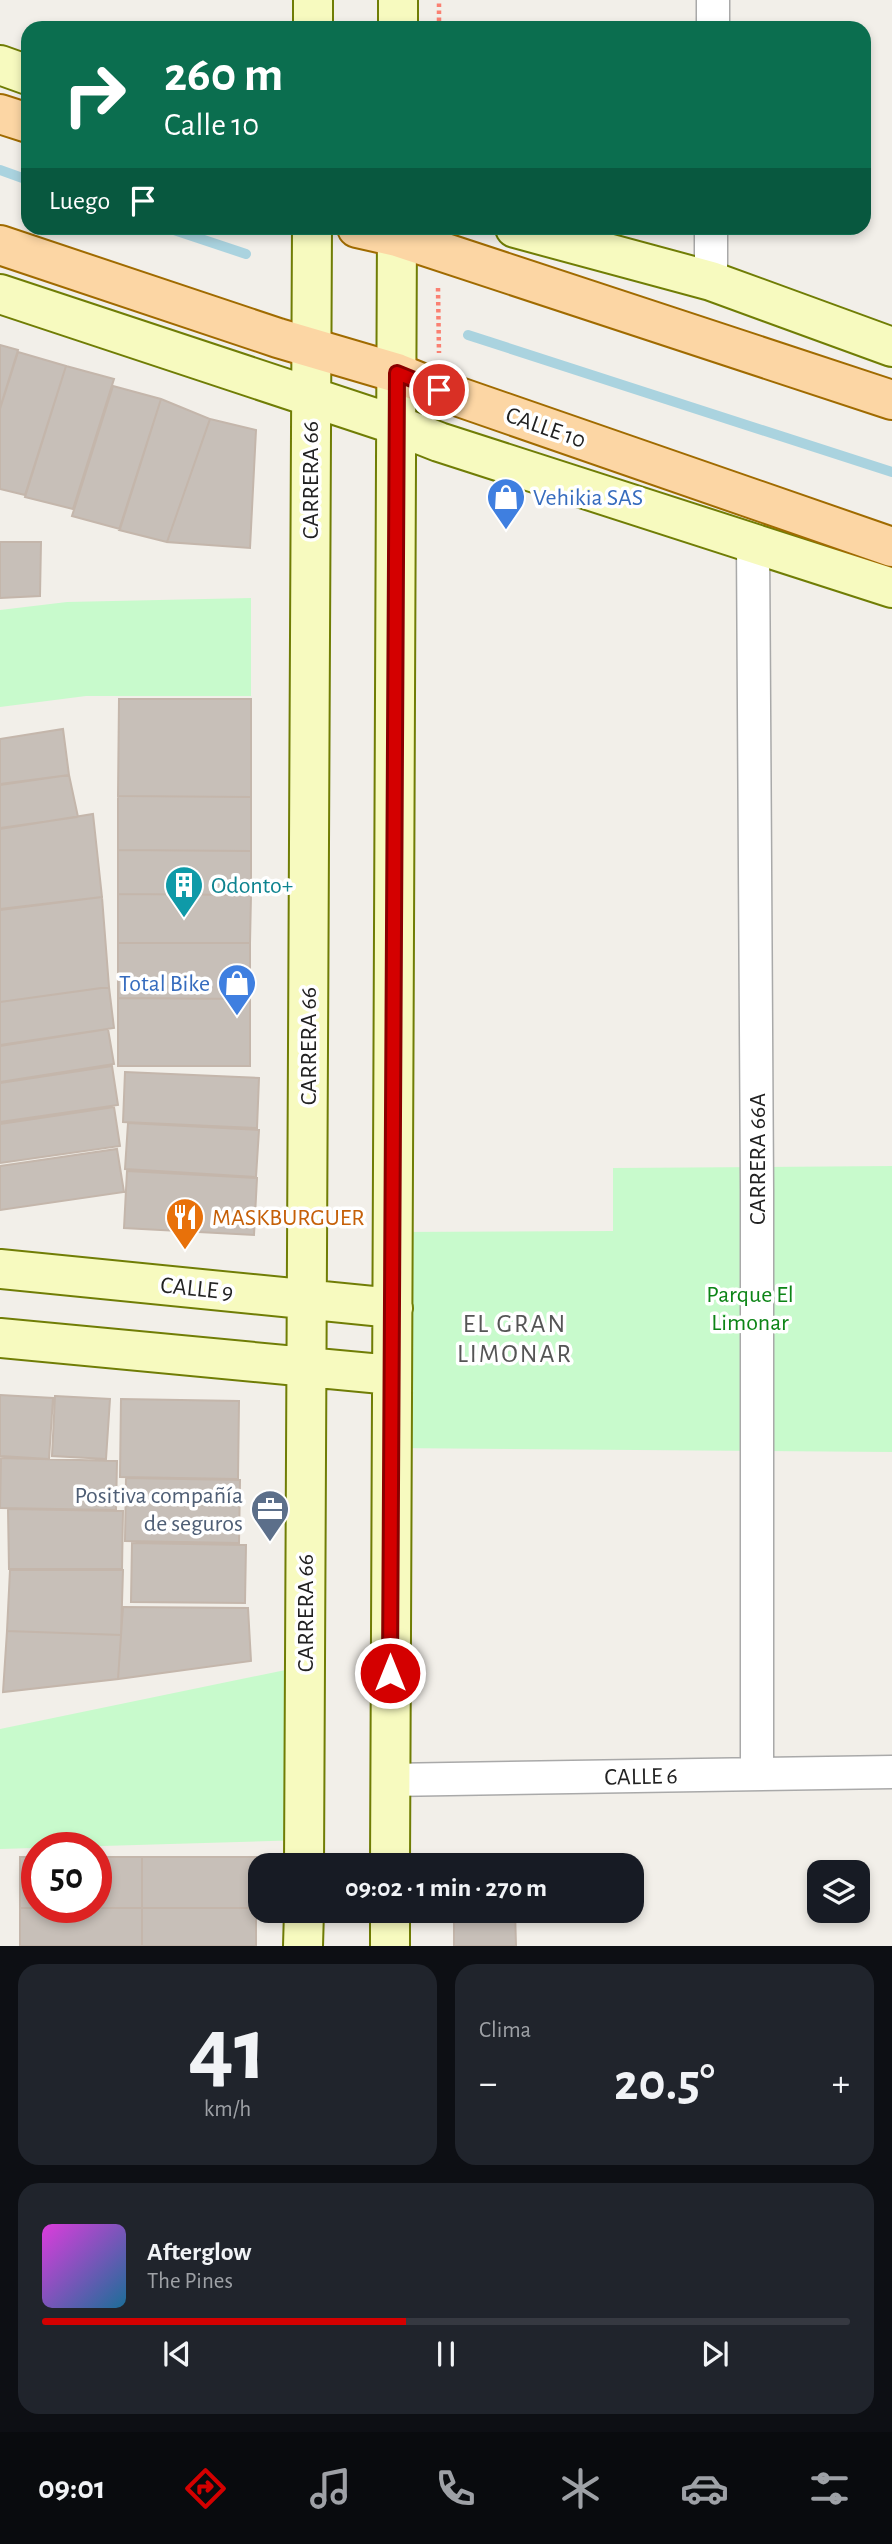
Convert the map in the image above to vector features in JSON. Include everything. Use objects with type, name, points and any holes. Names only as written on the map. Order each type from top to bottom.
[{"type":"main road","points":[[313,0],[313,21]]},
{"type":"main road","points":[[398,0],[398,21]]},
{"type":"main road","points":[[0,65],[21,72]]},
{"type":"main road","points":[[0,114],[21,121]]},
{"type":"main road","name":"CARRERA 66","points":[[304,1853],[312,235]]},
{"type":"main road","points":[[390,1853],[397,235]]},
{"type":"main road","points":[[406,235],[892,400]]},
{"type":"main road","points":[[540,235],[711,281],[892,347]]},
{"type":"main road","name":"CALLE 10","points":[[0,245],[278,338],[397,373],[439,390],[892,547]]},
{"type":"main road","name":"CALLE 10","points":[[0,294],[452,446],[892,588]]},
{"type":"main road","name":"CALLE 9","points":[[0,1269],[393,1308]]},
{"type":"main road","points":[[0,1338],[392,1374]]},
{"type":"main road","points":[[303,1945],[304,1923]]},
{"type":"main road","points":[[390,1923],[390,1945]]},
{"type":"street","points":[[713,0],[713,21]]},
{"type":"street","points":[[711,235],[711,281]]},
{"type":"street","name":"CARRERA 66A","points":[[753,543],[757,1774]]},
{"type":"street","name":"CALLE 6","points":[[390,1780],[892,1772]]},
{"type":"path","points":[[439,0],[439,21]]},
{"type":"green space","points":[[251,598],[251,696],[86,696],[0,707],[0,610],[67,602]]},
{"type":"green space","name":"Parque El Limonar","points":[[892,1166],[892,1452],[392,1448],[393,1232],[613,1231],[613,1168]]},
{"type":"green space","points":[[305,1666],[304,1840],[112,1846],[112,1832],[21,1832],[21,1848],[0,1849],[0,1729]]},
{"type":"building","points":[[0,345],[18,350],[0,408]]},
{"type":"building","points":[[18,352],[66,366],[25,495],[0,489],[0,409]]},
{"type":"building","points":[[66,366],[114,379],[73,509],[25,497]]},
{"type":"building","points":[[113,386],[161,399],[120,529],[72,516]]},
{"type":"building","points":[[161,399],[210,419],[167,542],[119,530]]},
{"type":"building","points":[[210,419],[256,430],[250,548],[167,542]]},
{"type":"building","points":[[0,542],[41,542],[40,596],[0,598]]},
{"type":"building","points":[[119,699],[251,699],[251,797],[118,796]]},
{"type":"building","points":[[63,729],[69,775],[0,784],[0,739]]},
{"type":"building","points":[[69,775],[78,817],[0,828],[0,785]]},
{"type":"building","points":[[118,796],[251,797],[251,851],[118,850]]},
{"type":"building","points":[[93,814],[102,897],[0,909],[0,829]]},
{"type":"building","points":[[118,850],[251,851],[251,895],[118,894]]},
{"type":"building","name":"Odonto+","points":[[118,894],[251,895],[250,943],[118,943]]},
{"type":"building","points":[[102,897],[109,987],[0,1002],[0,910]]},
{"type":"building","points":[[118,943],[250,943],[250,999],[118,998]]},
{"type":"building","points":[[109,987],[114,1028],[0,1045],[0,1002]]},
{"type":"building","points":[[118,998],[250,999],[250,1066],[118,1066]]},
{"type":"building","points":[[108,1029],[114,1064],[0,1082],[0,1046]]},
{"type":"building","points":[[112,1066],[118,1105],[0,1122],[0,1083]]},
{"type":"building","points":[[125,1072],[259,1078],[257,1128],[123,1122]]},
{"type":"building","points":[[114,1107],[120,1146],[0,1163],[0,1124]]},
{"type":"building","points":[[128,1123],[259,1130],[256,1177],[125,1169]]},
{"type":"building","points":[[117,1149],[124,1192],[0,1210],[0,1166]]},
{"type":"building","points":[[127,1171],[257,1178],[254,1235],[124,1228]]},
{"type":"building","points":[[0,1395],[53,1398],[49,1459],[0,1456]]},
{"type":"building","points":[[55,1396],[110,1399],[106,1459],[52,1456]]},
{"type":"building","points":[[121,1399],[239,1401],[238,1479],[120,1477]]},
{"type":"building","points":[[1,1458],[117,1461],[116,1510],[0,1508]]},
{"type":"building","points":[[126,1478],[240,1480],[239,1543],[125,1541]]},
{"type":"building","points":[[8,1509],[123,1511],[122,1569],[9,1569]]},
{"type":"building","points":[[132,1543],[246,1545],[245,1603],[131,1602]]},
{"type":"building","points":[[10,1570],[123,1570],[121,1635],[7,1631]]},
{"type":"building","points":[[123,1607],[248,1608],[251,1661],[118,1679]]},
{"type":"building","points":[[7,1631],[121,1635],[118,1679],[3,1692]]},
{"type":"building","points":[[20,1857],[21,1857],[21,1908]]},
{"type":"building","points":[[112,1857],[142,1857],[142,1908],[112,1908]]},
{"type":"building","points":[[142,1857],[248,1857],[248,1908],[142,1908]]},
{"type":"building","points":[[20,1908],[21,1923],[112,1923],[112,1908],[142,1908],[142,1946],[20,1946]]},
{"type":"building","points":[[142,1908],[248,1908],[248,1923],[256,1923],[256,1946],[142,1946]]},
{"type":"building","points":[[454,1923],[515,1923],[516,1946],[454,1946]]},
{"type":"waterway","points":[[0,170],[21,178]]},
{"type":"waterway","points":[[189,235],[246,254]]},
{"type":"waterway","points":[[468,335],[892,472]]},
{"type":"place","name":"Vehikia SAS","points":[[506,531]]},
{"type":"place","name":"Odonto+","points":[[184,919]]},
{"type":"place","name":"Total Bike","points":[[237,1017]]},
{"type":"place","name":"MASKBURGUER","points":[[185,1251]]},
{"type":"place","name":"Positiva compañía de seguros","points":[[270,1543]]},
{"type":"district","name":"EL GRAN LIMONAR","points":[[515,1338]]},
{"type":"route","points":[[390,1673],[397,373],[439,390]]}]
